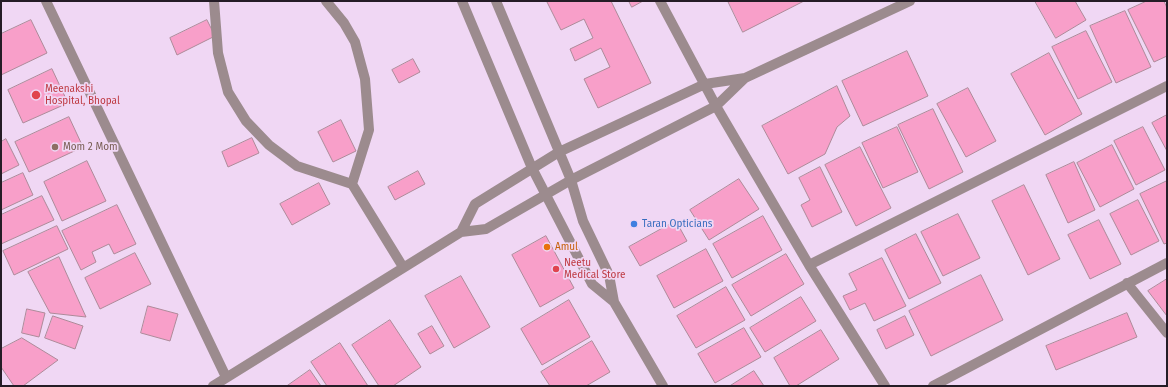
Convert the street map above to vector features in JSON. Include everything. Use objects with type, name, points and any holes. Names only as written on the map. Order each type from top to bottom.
[{"type":"street","points":[[46,1],[226,377]]},
{"type":"street","points":[[214,1],[218,53],[228,92],[246,120],[269,145],[298,166],[352,184],[403,267]]},
{"type":"street","points":[[326,1],[344,23],[355,42],[365,79],[369,130],[352,184]]},
{"type":"street","points":[[462,1],[532,168],[592,284],[614,302]]},
{"type":"street","points":[[496,1],[572,180],[583,221],[609,275],[614,302],[663,386]]},
{"type":"street","points":[[660,1],[716,106],[809,265],[885,386]]},
{"type":"street","points":[[462,232],[475,204],[559,152],[705,84],[745,78],[910,1]]},
{"type":"street","points":[[213,386],[403,267],[462,232],[486,229],[572,180],[716,106],[745,78]]},
{"type":"street","points":[[809,265],[1167,86]]},
{"type":"street","points":[[933,386],[1167,263]]},
{"type":"street","points":[[1127,284],[1167,332]]},
{"type":"building","points":[[611,1],[651,83],[598,108],[584,79],[610,67],[601,48],[575,61],[570,49],[593,38],[584,19],[561,30],[547,2]]},
{"type":"building","points":[[629,1],[643,1],[632,7]]},
{"type":"building","points":[[728,1],[804,1],[743,32]]},
{"type":"building","points":[[1035,1],[1075,1],[1086,20],[1056,38]]},
{"type":"building","points":[[1147,1],[1164,1],[1167,8],[1167,56],[1154,62],[1128,10]]},
{"type":"building","points":[[1125,11],[1151,67],[1116,83],[1090,26]]},
{"type":"building","points":[[31,20],[47,53],[1,75],[1,34]]},
{"type":"building","points":[[207,20],[215,36],[177,55],[170,38]]},
{"type":"building","points":[[1086,31],[1112,82],[1078,99],[1052,47]]},
{"type":"building","points":[[907,51],[928,96],[863,126],[842,81]]},
{"type":"building","points":[[1049,53],[1082,114],[1045,135],[1011,74]]},
{"type":"building","points":[[413,59],[420,72],[399,83],[392,70]]},
{"type":"building","points":[[52,69],[68,103],[23,123],[8,90]]},
{"type":"building","points":[[837,86],[850,116],[837,127],[825,154],[788,174],[762,126]]},
{"type":"building","points":[[968,88],[996,141],[966,157],[937,104]]},
{"type":"building","points":[[933,109],[963,172],[929,189],[898,125]]},
{"type":"building","points":[[1167,115],[1167,151],[1152,123]]},
{"type":"building","points":[[69,117],[83,147],[29,172],[15,142]]},
{"type":"building","points":[[341,120],[356,151],[333,162],[318,132]]},
{"type":"building","points":[[897,127],[918,172],[883,188],[862,143]]},
{"type":"building","points":[[1143,127],[1165,170],[1136,185],[1114,141]]},
{"type":"building","points":[[252,138],[259,153],[228,167],[222,152]]},
{"type":"building","points":[[6,139],[19,165],[1,174],[1,142]]},
{"type":"building","points":[[1112,145],[1134,189],[1100,207],[1077,163]]},
{"type":"building","points":[[860,147],[891,208],[856,226],[825,165]]},
{"type":"building","points":[[87,161],[106,201],[62,221],[44,182]]},
{"type":"building","points":[[1074,162],[1095,210],[1068,223],[1046,175]]},
{"type":"building","points":[[820,167],[842,212],[812,227],[801,205],[810,200],[799,178]]},
{"type":"building","points":[[418,171],[425,184],[395,200],[388,187]]},
{"type":"building","points":[[23,173],[33,195],[1,210],[1,183]]},
{"type":"building","points":[[739,179],[759,209],[709,240],[690,210]]},
{"type":"building","points":[[1167,181],[1167,243],[1164,244],[1140,194]]},
{"type":"building","points":[[319,183],[330,204],[292,225],[280,204]]},
{"type":"building","points":[[1024,185],[1060,259],[1028,275],[992,201]]},
{"type":"building","points":[[42,196],[54,220],[1,244],[1,215]]},
{"type":"building","points":[[1138,200],[1159,241],[1131,255],[1110,214]]},
{"type":"building","points":[[117,205],[136,244],[114,254],[109,244],[92,252],[96,262],[81,270],[62,231]]},
{"type":"building","points":[[958,214],[980,258],[943,276],[921,232]]},
{"type":"building","points":[[763,216],[782,250],[732,278],[713,244]]},
{"type":"building","points":[[1099,220],[1121,264],[1090,279],[1068,235]]},
{"type":"building","points":[[676,221],[687,241],[640,266],[629,247]]},
{"type":"building","points":[[57,226],[68,249],[14,275],[3,251]]},
{"type":"building","points":[[916,234],[941,283],[909,299],[885,250]]},
{"type":"building","points":[[546,236],[574,288],[540,307],[512,255]]},
{"type":"building","points":[[706,249],[723,281],[674,308],[657,276]]},
{"type":"building","points":[[135,253],[151,284],[100,309],[85,278]]},
{"type":"building","points":[[786,254],[804,284],[751,316],[732,285]]},
{"type":"building","points":[[59,257],[86,317],[50,313],[28,272]]},
{"type":"building","points":[[882,258],[906,306],[874,321],[865,303],[850,310],[843,296],[857,290],[849,274]]},
{"type":"building","points":[[981,275],[1003,320],[931,356],[909,311]]},
{"type":"building","points":[[461,276],[490,327],[454,348],[425,296]]},
{"type":"building","points":[[1167,279],[1167,316],[1148,291]]},
{"type":"building","points":[[726,287],[745,320],[696,348],[677,316]]},
{"type":"building","points":[[801,297],[816,321],[765,352],[750,328]]},
{"type":"building","points":[[569,300],[590,337],[542,365],[521,329]]},
{"type":"building","points":[[148,306],[178,314],[170,341],[141,333]]},
{"type":"building","points":[[27,309],[45,313],[39,337],[22,333]]},
{"type":"building","points":[[1127,313],[1137,337],[1056,370],[1046,346]]},
{"type":"building","points":[[53,316],[83,326],[75,349],[45,338]]},
{"type":"building","points":[[905,316],[914,335],[886,349],[877,330]]},
{"type":"building","points":[[390,320],[421,367],[393,386],[379,386],[352,345]]},
{"type":"building","points":[[432,326],[444,346],[430,354],[418,334]]},
{"type":"building","points":[[744,328],[761,357],[715,383],[698,354]]},
{"type":"building","points":[[821,330],[839,359],[796,386],[790,386],[774,358]]},
{"type":"building","points":[[22,338],[58,360],[23,386],[14,386],[1,367],[1,349]]},
{"type":"building","points":[[592,341],[610,372],[586,386],[550,386],[541,372]]},
{"type":"building","points":[[340,343],[368,386],[327,386],[311,362]]},
{"type":"building","points":[[310,370],[321,386],[287,386]]},
{"type":"building","points":[[754,371],[764,386],[730,386]]},
{"type":"place","name":"Meenakshi Hospital, Bhopal","points":[[36,95]]},
{"type":"place","name":"Mom 2 Mom","points":[[55,147]]},
{"type":"place","name":"Taran Opticians","points":[[634,224]]},
{"type":"place","name":"Amul","points":[[547,247]]},
{"type":"place","name":"Neetu Medical Store","points":[[556,269]]}]
